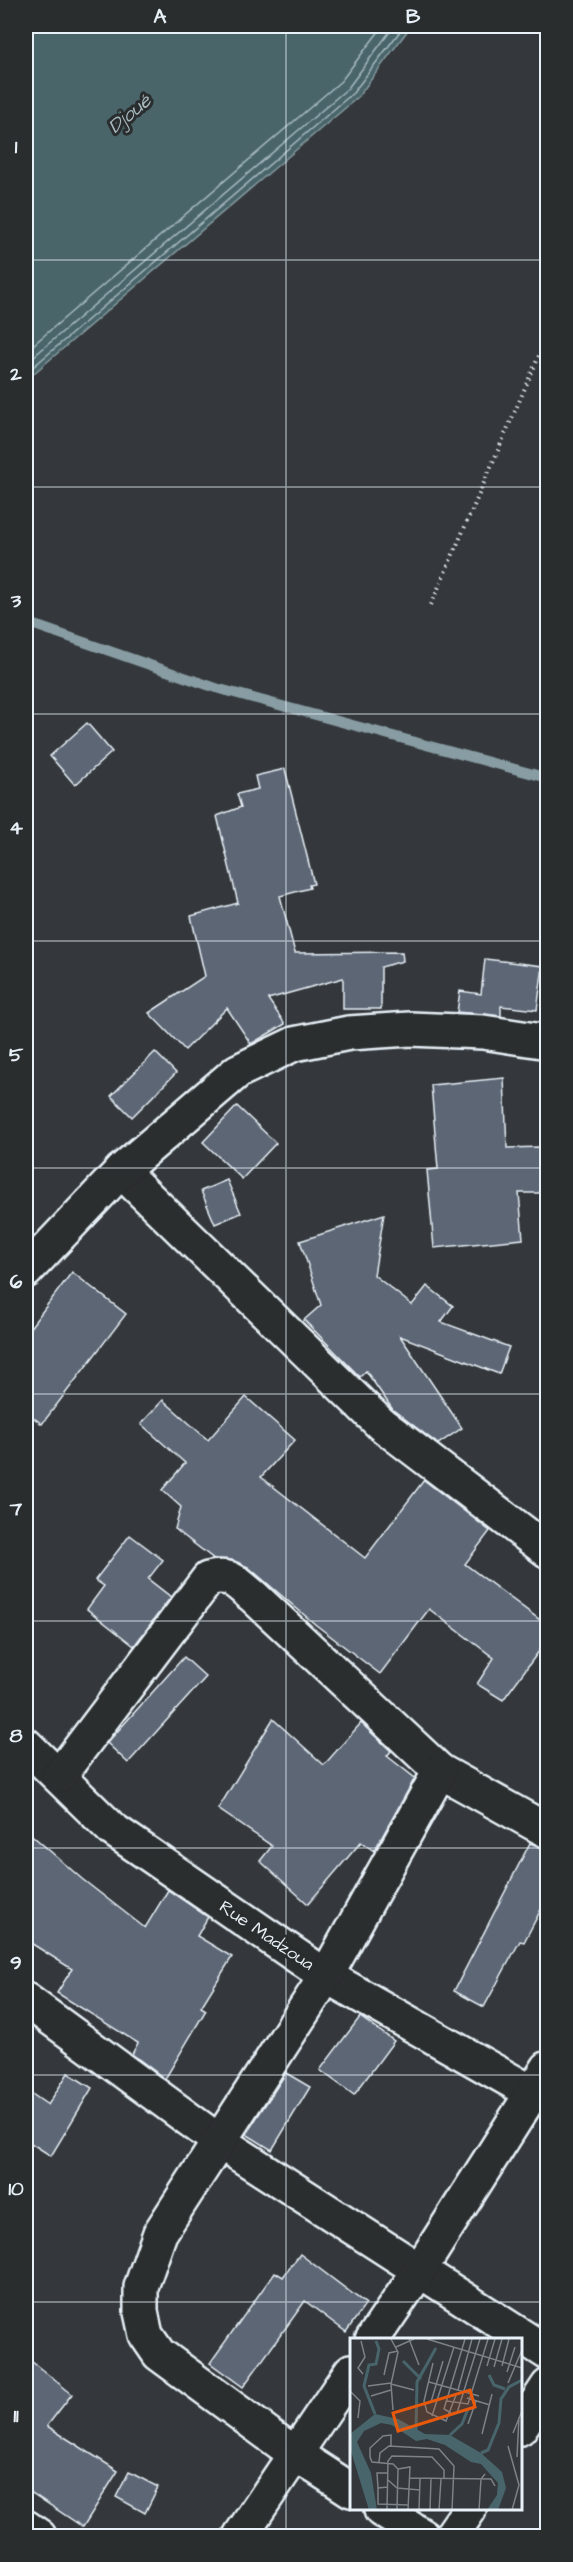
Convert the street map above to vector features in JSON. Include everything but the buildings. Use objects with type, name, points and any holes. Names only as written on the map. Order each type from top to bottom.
[{"type":"street","points":[[26,1271],[121,1171],[238,1071],[294,1044],[350,1033],[410,1029],[483,1032],[548,1042]]},
{"type":"street","points":[[121,1171],[381,1424],[548,1551]]},
{"type":"street","points":[[59,1776],[208,1579],[223,1575],[253,1596],[440,1771],[548,1831]]},
{"type":"street","name":"Rue Madzoua","points":[[26,1745],[112,1829],[326,1976],[422,2032],[539,2080]]},
{"type":"street","points":[[350,2489],[294,2453],[159,2354],[146,2334],[141,2312],[141,2287],[160,2233],[326,1976],[440,1771]]},
{"type":"street","points":[[26,2000],[220,2142],[548,2353]]},
{"type":"street","points":[[373,2338],[419,2271],[539,2080]]},
{"type":"street","points":[[240,2536],[350,2372]]},
{"type":"street","points":[[522,2425],[548,2386]]},
{"type":"street","points":[[383,2511],[423,2536]]},
{"type":"street","points":[[452,2536],[468,2511]]},
{"type":"street","points":[[26,2527],[39,2536]]},
{"type":"path","points":[[432,605],[548,335]]},
{"type":"water","name":"Djoué","points":[[26,26],[411,26],[358,97],[26,380]]},
{"type":"waterway","points":[[26,622],[216,688],[548,778]]}]
